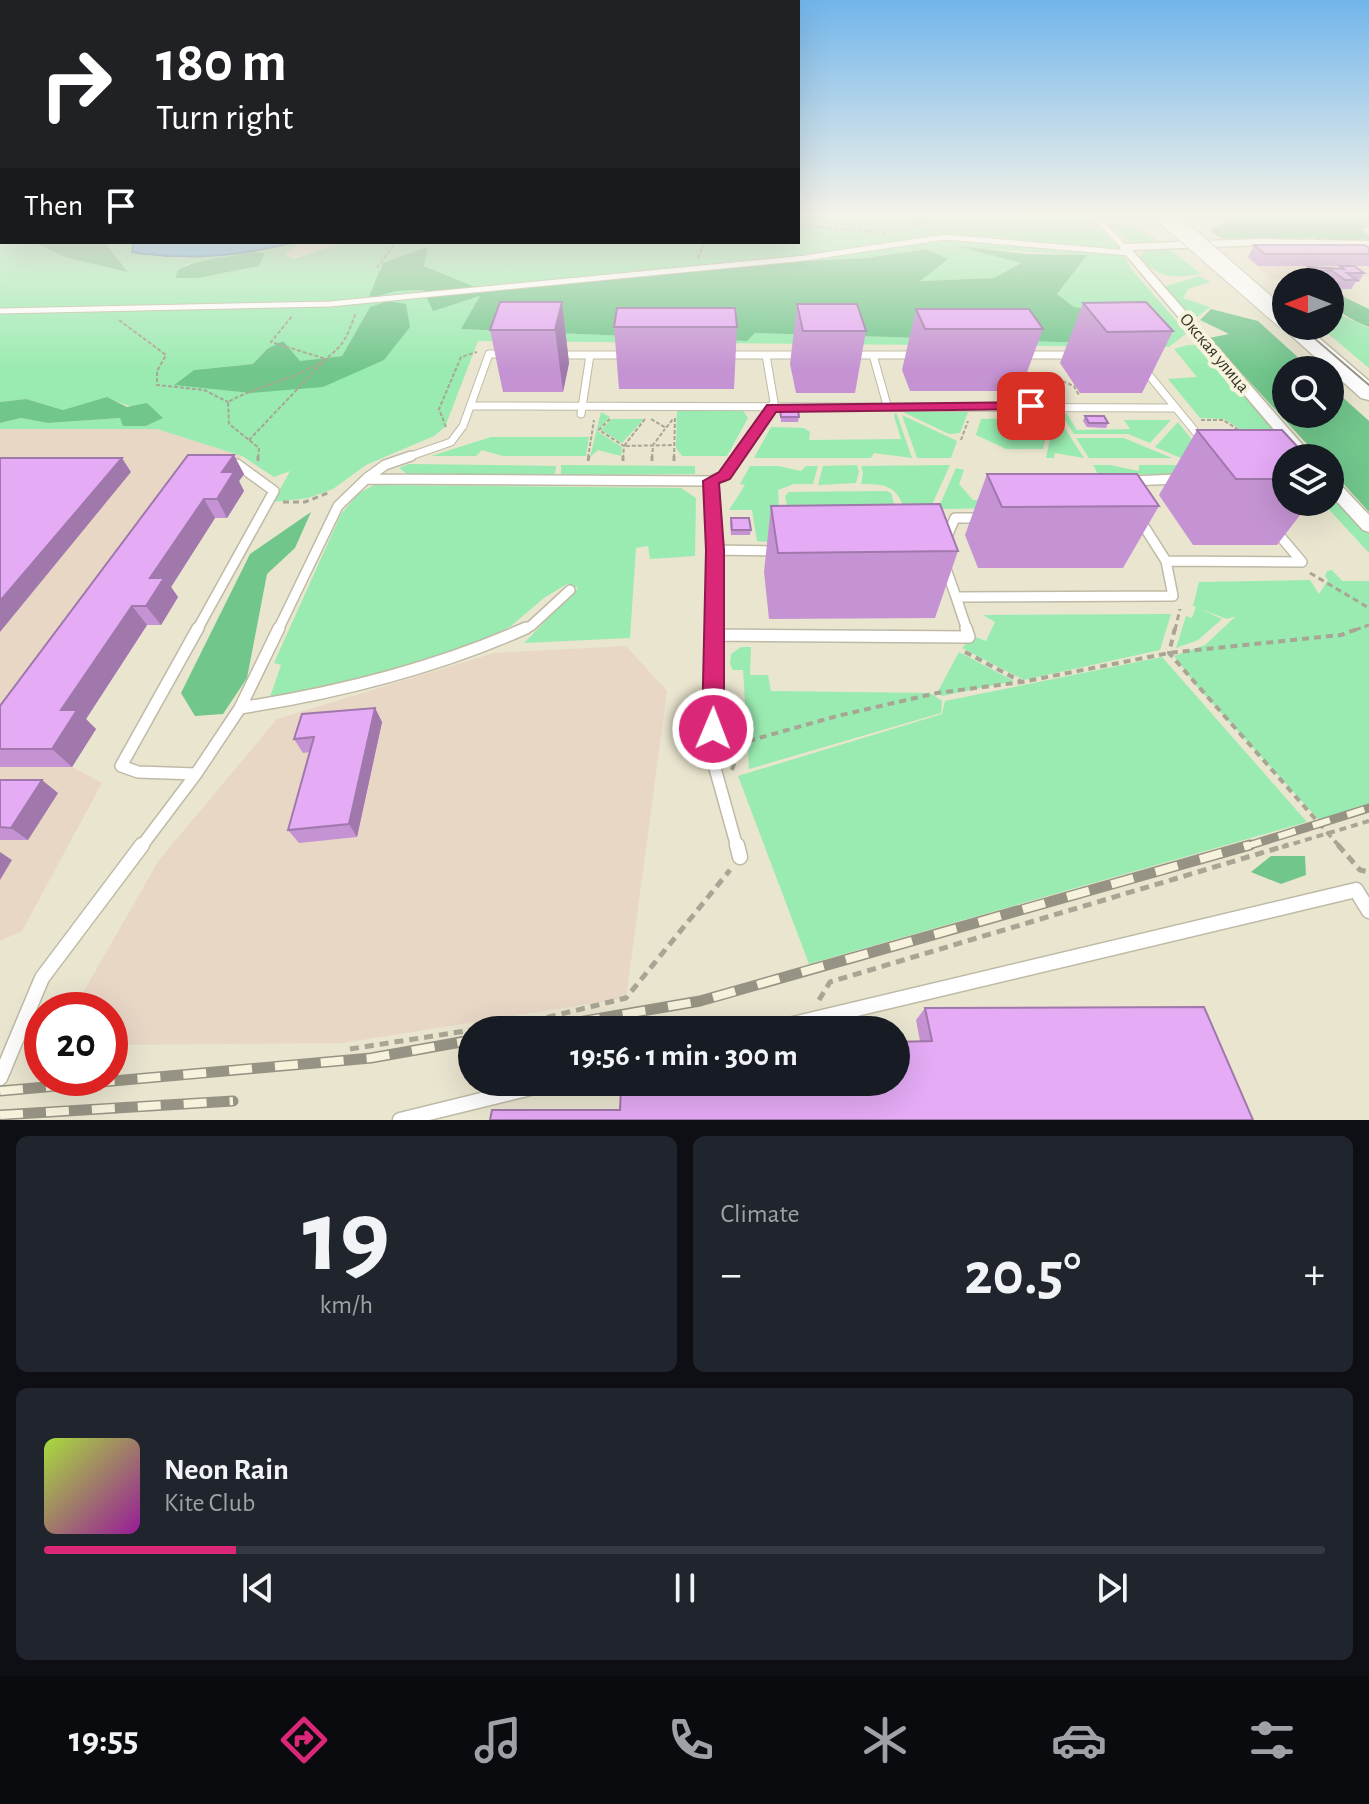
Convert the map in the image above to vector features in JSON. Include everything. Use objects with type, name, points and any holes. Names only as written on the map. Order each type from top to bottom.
[{"type":"main road","points":[[1222,265],[1272,309]]},
{"type":"main road","points":[[1241,265],[1272,291]]},
{"type":"main road","points":[[1308,340],[1369,393]]},
{"type":"main road","points":[[1331,340],[1369,372]]},
{"type":"street","name":"Окская улица","points":[[1139,265],[1294,444]]},
{"type":"street","points":[[1344,499],[1369,526]]},
{"type":"lane","points":[[0,311],[361,302],[732,265]]},
{"type":"lane","points":[[0,1078],[42,978],[196,774],[240,708],[338,506],[385,465],[451,442],[471,406],[489,354],[518,354]]},
{"type":"lane","points":[[547,354],[638,355]]},
{"type":"lane","points":[[582,410],[590,355]]},
{"type":"lane","points":[[718,355],[812,355]]},
{"type":"lane","points":[[366,479],[711,481],[725,476],[772,408],[774,402],[766,355]]},
{"type":"lane","points":[[842,355],[934,355]]},
{"type":"lane","points":[[873,355],[887,405]]},
{"type":"lane","points":[[1011,355],[1088,355]]},
{"type":"lane","points":[[1138,362],[1213,454]]},
{"type":"lane","points":[[471,406],[582,410],[887,405],[1176,408]]},
{"type":"lane","points":[[196,774],[138,772],[121,766],[274,491],[237,464]]},
{"type":"lane","points":[[1116,481],[1189,479]]},
{"type":"lane","points":[[711,481],[715,550],[713,761],[740,857]]},
{"type":"lane","points":[[956,597],[1173,596],[1166,561],[1131,505]]},
{"type":"lane","points":[[1122,517],[1138,517]]},
{"type":"lane","points":[[714,635],[969,637],[941,553],[955,518],[999,518]]},
{"type":"lane","points":[[1166,561],[1302,562],[1272,526]]},
{"type":"lane","points":[[715,550],[792,551]]},
{"type":"lane","points":[[240,708],[307,698],[475,651],[531,626],[570,590]]},
{"type":"lane","points":[[827,1016],[1356,890],[1369,911]]},
{"type":"lane","points":[[400,1120],[498,1096]]},
{"type":"path","points":[[249,440],[345,340],[361,302]]},
{"type":"path","points":[[301,305],[271,342],[326,359]]},
{"type":"path","points":[[115,308],[120,322],[166,355],[157,371],[157,385],[180,390],[207,388],[228,402],[229,424],[259,448],[257,478]]},
{"type":"path","points":[[451,442],[439,409],[461,357],[477,352]]},
{"type":"path","points":[[228,402],[249,389],[326,359]]},
{"type":"path","points":[[1057,379],[1074,386],[1084,401]]},
{"type":"path","points":[[674,461],[675,408]]},
{"type":"path","points":[[612,417],[599,430],[624,446],[675,445]]},
{"type":"path","points":[[623,461],[624,446],[646,417]]},
{"type":"path","points":[[1207,430],[1199,420],[1223,420],[1244,434]]},
{"type":"path","points":[[652,461],[653,445],[666,428]]},
{"type":"path","points":[[268,503],[305,502],[366,479]]},
{"type":"path","points":[[1293,562],[1369,608]]},
{"type":"path","points":[[1169,653],[1183,597]]},
{"type":"path","points":[[937,637],[1022,682],[1169,653],[1341,635],[1369,625]]},
{"type":"path","points":[[1169,653],[1327,834],[1360,870],[1369,872]]},
{"type":"path","points":[[809,1016],[830,982],[1369,821]]},
{"type":"path","points":[[350,1049],[458,1032]]},
{"type":"shaded area","points":[[1254,265],[1369,265],[1369,277],[1355,277],[1359,282],[1344,282],[1344,268],[1272,268],[1272,279]]},
{"type":"shaded area","points":[[0,429],[157,429],[242,456],[231,473],[244,474],[233,491],[227,518],[215,518],[165,597],[178,597],[161,625],[147,625],[80,728],[96,729],[72,767],[102,783],[22,931],[0,941]]},
{"type":"shaded area","points":[[626,646],[667,691],[626,998],[513,1016],[458,1016],[458,1025],[343,1043],[128,1045],[128,992],[83,992],[159,860],[277,719],[494,653]]},
{"type":"green space","points":[[0,265],[104,265],[127,270],[123,265],[186,265],[176,278],[198,278],[259,265],[408,265],[369,299],[396,291],[424,290],[433,310],[481,296],[462,329],[747,341],[755,333],[1159,345],[1114,312],[1074,307],[1057,294],[1078,265],[1129,265],[1187,333],[1169,347],[478,341],[445,427],[434,436],[366,465],[333,489],[308,498],[273,502],[290,471],[274,477],[242,456],[157,429],[0,429],[0,423],[21,418],[48,423],[120,418],[124,426],[146,426],[162,418],[107,398],[63,410],[26,399],[0,402]],"holes":[[[370,307],[384,360],[251,393],[175,384],[194,370],[253,364],[267,349],[300,361],[342,356]]]},
{"type":"green space","points":[[100,265],[123,265],[128,272]]},
{"type":"green space","points":[[259,265],[198,278],[176,278],[177,271],[184,267]]},
{"type":"green space","points":[[382,265],[424,265],[487,292],[732,265],[940,265],[920,281],[994,278],[1017,265],[1079,265],[1057,294],[1074,307],[1114,312],[1173,330],[1160,345],[755,333],[747,341],[461,329],[480,296],[433,311],[423,290],[396,291],[368,299]]},
{"type":"green space","points":[[424,265],[732,265],[487,292]]},
{"type":"green space","points":[[922,265],[1016,265],[995,278],[918,281]]},
{"type":"green space","points":[[1148,265],[1190,265],[1201,274],[1166,275]]},
{"type":"green space","points":[[1199,276],[1211,282],[1188,289],[1183,298],[1210,307],[1193,320],[1164,287]]},
{"type":"green space","points":[[1344,296],[1369,309],[1369,327],[1344,314]]},
{"type":"green space","points":[[388,301],[406,304],[410,327],[384,360],[323,387],[251,393],[174,385],[194,370],[253,364],[267,349],[283,341],[300,361],[342,356],[370,307]]},
{"type":"green space","points":[[1211,309],[1258,321],[1272,334],[1272,340],[1279,340],[1297,356],[1272,356],[1272,406],[1209,338],[1229,334],[1200,320]]},
{"type":"green space","points":[[1344,316],[1369,328],[1369,368],[1336,340],[1344,340]]},
{"type":"green space","points":[[1196,345],[1289,444],[1272,444],[1272,449],[1224,419],[1200,418],[1168,379],[1197,377],[1174,349]]},
{"type":"green space","points":[[107,397],[127,407],[147,403],[163,418],[146,426],[123,426],[120,418],[48,423],[21,418],[0,423],[0,402],[26,399],[63,410]]},
{"type":"green space","points":[[1344,399],[1369,421],[1369,512],[1344,484],[1344,444],[1307,444],[1292,428],[1344,428]]},
{"type":"green space","points":[[677,410],[736,410],[743,411],[748,418],[727,456],[682,456],[676,448]]},
{"type":"green space","points":[[601,412],[610,417],[597,431],[622,447],[621,456],[598,450],[590,457]]},
{"type":"green space","points":[[896,412],[912,458],[874,453],[871,458],[754,458],[771,427],[804,428],[810,432],[809,440],[901,439],[894,416]]},
{"type":"green space","points":[[903,412],[968,412],[960,433],[949,434]]},
{"type":"green space","points":[[1060,412],[1067,414],[1077,430],[1130,429],[1124,420],[1171,420],[1150,443],[1128,434],[1074,434]]},
{"type":"green space","points":[[1055,413],[1084,458],[1055,453],[1054,458],[1046,458]]},
{"type":"green space","points":[[902,415],[957,441],[951,458],[917,458]]},
{"type":"green space","points":[[1016,418],[1047,433],[1043,449],[1006,449],[976,435],[981,419]]},
{"type":"green space","points":[[612,419],[644,419],[622,443],[601,430]]},
{"type":"green space","points":[[1178,422],[1206,458],[1181,458],[1155,447]]},
{"type":"green space","points":[[491,437],[589,437],[586,456],[503,456],[482,450],[476,456],[431,456]]},
{"type":"green space","points":[[1076,438],[1124,438],[1172,458],[1089,458]]},
{"type":"green space","points":[[409,464],[556,466],[555,475],[407,474],[399,468]]},
{"type":"green space","points":[[561,465],[695,466],[695,474],[561,475]]},
{"type":"green space","points":[[857,465],[856,483],[818,485],[823,466]]},
{"type":"green space","points":[[950,465],[930,509],[904,508],[901,500],[888,487],[861,484],[861,466]]},
{"type":"green space","points":[[1093,465],[1139,471],[1139,465],[1211,465],[1209,474],[1098,474]]},
{"type":"green space","points":[[750,466],[778,466],[801,471],[806,466],[818,466],[813,484],[794,484],[778,490],[780,525],[768,542],[757,541],[752,510],[729,510],[745,485],[740,484]]},
{"type":"green space","points":[[956,468],[964,470],[959,484],[973,500],[1004,500],[1007,508],[938,509]]},
{"type":"green space","points":[[374,485],[681,488],[696,498],[695,556],[650,559],[648,546],[636,548],[630,638],[524,643],[578,588],[567,584],[544,598],[511,626],[472,647],[307,694],[269,700],[281,665],[274,663],[341,514],[359,493]]},
{"type":"green space","points":[[789,492],[891,493],[899,519],[790,520],[785,496]]},
{"type":"green space","points":[[1344,502],[1369,529],[1369,553],[1335,516],[1344,516]]},
{"type":"green space","points":[[311,512],[295,548],[267,574],[247,678],[223,714],[195,716],[181,693],[250,554]]},
{"type":"green space","points":[[1332,570],[1342,581],[1369,581],[1369,805],[1320,821],[1196,685],[1174,656],[1205,645],[1236,616],[1227,619],[1200,609],[1222,619],[1198,640],[1176,648],[1186,616],[1192,618],[1196,607],[1193,606],[1199,582],[1310,580],[1319,594],[1328,580],[1325,576],[1327,571]]},
{"type":"green space","points":[[1171,614],[1160,650],[1024,680],[962,648],[973,636],[986,641],[995,622],[983,615]]},
{"type":"green space","points":[[741,647],[751,647],[750,675],[768,675],[771,691],[930,693],[942,701],[941,713],[749,769],[743,670],[733,670],[730,664],[731,654]]},
{"type":"green space","points":[[959,652],[1014,681],[942,696],[937,693]]},
{"type":"green space","points":[[1162,657],[1307,822],[809,964],[738,776],[942,714],[945,701]]},
{"type":"green space","points":[[1271,856],[1305,856],[1306,875],[1281,884],[1251,872]]},
{"type":"building","points":[[1340,266],[1354,266],[1364,273],[1347,273],[1357,280],[1345,280]]},
{"type":"building","points":[[500,302],[562,302],[555,330],[490,330]]},
{"type":"building","points":[[1146,302],[1173,331],[1107,332],[1083,303]]},
{"type":"building","points":[[797,304],[857,304],[866,331],[803,331]]},
{"type":"building","points":[[617,308],[735,308],[737,327],[614,327]]},
{"type":"building","points":[[916,309],[1029,309],[1043,329],[925,329]]},
{"type":"building","points":[[780,410],[798,410],[799,417],[781,417]]},
{"type":"building","points":[[1085,416],[1104,416],[1108,423],[1089,423]]},
{"type":"building","points":[[1197,430],[1282,430],[1295,444],[1272,444],[1272,479],[1236,479]]},
{"type":"building","points":[[188,455],[234,455],[222,472],[234,472],[217,499],[204,499],[150,578],[164,578],[146,606],[132,606],[61,710],[77,710],[52,749],[0,749],[0,706]]},
{"type":"building","points":[[0,458],[122,458],[0,601]]},
{"type":"building","points":[[987,474],[1137,474],[1159,506],[1002,507]]},
{"type":"building","points":[[940,504],[958,551],[778,553],[771,506]]},
{"type":"building","points":[[731,518],[749,518],[751,530],[732,530]]},
{"type":"building","points":[[375,708],[349,824],[288,830],[314,737],[294,739],[302,714]]},
{"type":"building","points":[[0,780],[42,780],[11,828],[0,827]]},
{"type":"building","points":[[1204,1007],[1253,1120],[490,1120],[492,1110],[620,1110],[621,1096],[910,1096],[910,1042],[932,1041],[925,1008]]},
{"type":"tram line","points":[[1229,265],[1272,302]]},
{"type":"tram line","points":[[1316,340],[1369,385]]},
{"type":"railway","points":[[1244,847],[1369,808]]},
{"type":"railway","points":[[613,1016],[700,1001],[1250,845]]},
{"type":"railway","points":[[0,1091],[371,1058],[458,1042]]},
{"type":"railway","points":[[0,1115],[233,1101]]},
{"type":"route","points":[[713,729],[715,550],[711,481],[725,476],[772,408],[1031,406]]}]
